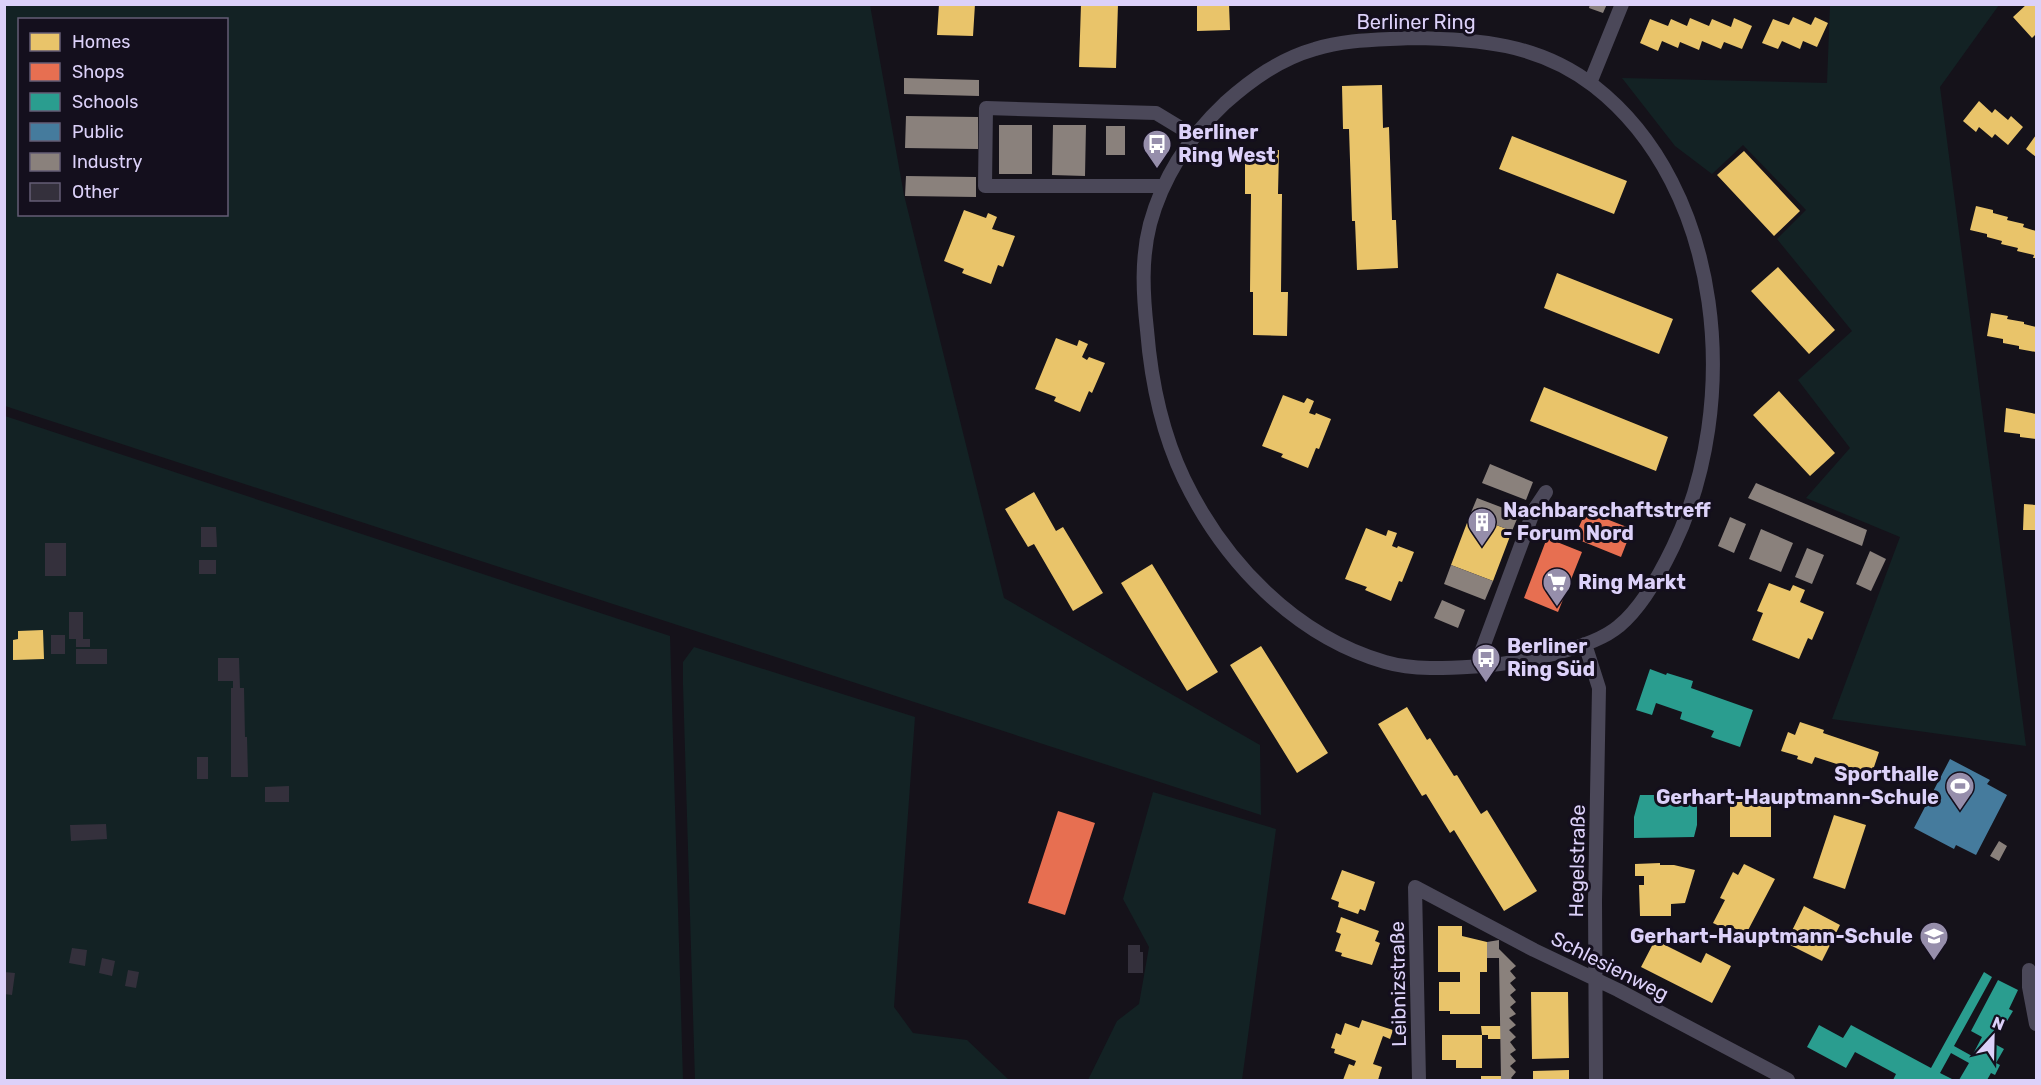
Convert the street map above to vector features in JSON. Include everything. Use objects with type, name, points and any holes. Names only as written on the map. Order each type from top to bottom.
[{"type":"street","points":[[1590,83],[1622,4]]},
{"type":"street","name":"Berliner Ring","points":[[1411,38],[1493,42],[1521,49],[1552,61],[1590,83],[1618,107],[1641,133],[1674,184],[1695,241],[1709,311],[1712,379],[1706,442],[1691,504],[1680,532],[1657,577],[1623,623],[1606,635],[1585,644],[1502,664],[1476,666],[1407,667],[1365,655],[1310,627],[1254,580],[1216,533],[1183,477],[1162,417],[1149,356],[1144,298],[1144,256],[1150,223],[1163,186],[1184,148],[1232,97],[1263,72],[1313,49],[1346,42],[1411,38]]},
{"type":"street","points":[[1163,186],[986,186],[986,108],[1156,113],[1194,136]]},
{"type":"street","points":[[1476,666],[1534,510],[1546,492]]},
{"type":"street","name":"Hegelstraße","points":[[1585,644],[1599,688],[1594,980],[1596,1080]]},
{"type":"street","name":"Schlesienweg","points":[[1415,887],[1788,1080]]},
{"type":"street","name":"Leibnizstraße","points":[[1415,887],[1419,1080]]},
{"type":"street","points":[[2029,970],[2029,987],[2037,1024]]},
{"type":"shaded area","points":[[5,4],[870,5],[904,195],[1004,598],[1260,745],[1261,815],[5,406]]},
{"type":"shaded area","points":[[1830,5],[1999,5],[1940,87],[2026,746],[1832,719],[1900,537],[1806,498],[1850,448],[1798,380],[1852,331],[1777,239],[1806,210],[1743,145],[1712,174],[1675,146],[1622,78],[1827,83]]},
{"type":"shaded area","points":[[5,416],[670,636],[683,1080],[5,1080]]},
{"type":"shaded area","points":[[694,647],[915,717],[894,1007],[913,1033],[967,1040],[1009,1080],[695,1080],[683,684],[683,662]]},
{"type":"shaded area","points":[[1153,792],[1276,829],[1242,1080],[1088,1080],[1117,1021],[1139,1004],[1149,947],[1123,899]]},
{"type":"building: Homes","points":[[939,4],[975,4],[973,36],[937,35]]},
{"type":"building: Homes","points":[[1081,4],[1118,4],[1116,68],[1079,67]]},
{"type":"building: Homes","points":[[1197,4],[1229,4],[1230,30],[1197,31]]},
{"type":"building: Homes","points":[[2027,4],[2034,4],[2036,8],[2036,37],[2035,35],[2032,38],[2013,17]]},
{"type":"building: Homes","points":[[1793,17],[1811,25],[1815,17],[1828,23],[1817,47],[1803,41],[1800,49],[1782,41],[1778,49],[1762,43],[1773,19],[1789,25]]},
{"type":"building: Homes","points":[[1690,18],[1709,26],[1712,19],[1731,27],[1734,18],[1752,26],[1742,49],[1724,42],[1721,49],[1702,41],[1699,50],[1680,42],[1678,48],[1662,41],[1658,51],[1640,43],[1650,19],[1668,26],[1671,19],[1687,26]]},
{"type":"building: Homes","points":[[1382,85],[1383,128],[1389,127],[1392,220],[1396,220],[1398,268],[1357,270],[1355,221],[1352,221],[1349,129],[1343,129],[1342,86]]},
{"type":"building: Homes","points":[[1979,101],[1992,113],[1995,109],[2008,120],[2011,116],[2023,127],[2008,145],[1995,134],[1992,138],[1979,127],[1976,132],[1963,121]]},
{"type":"building: Homes","points":[[2036,135],[2036,157],[2026,149]]},
{"type":"building: Homes","points":[[1512,136],[1627,181],[1614,214],[1499,169]]},
{"type":"building: Homes","points":[[1245,150],[1279,150],[1278,194],[1282,194],[1281,292],[1288,292],[1287,336],[1253,335],[1253,292],[1250,292],[1251,194],[1245,194]]},
{"type":"building: Homes","points":[[1744,151],[1800,211],[1774,236],[1717,175]]},
{"type":"building: Homes","points":[[1976,206],[1993,210],[1993,213],[2008,217],[2007,220],[2024,224],[2023,227],[2036,231],[2036,258],[2033,258],[2034,255],[2017,251],[2018,248],[2001,244],[2002,241],[1987,237],[1987,234],[1970,230]]},
{"type":"building: Homes","points":[[964,210],[986,218],[988,213],[997,217],[992,229],[1015,236],[1003,267],[998,265],[991,284],[962,273],[964,269],[944,261]]},
{"type":"building: Homes","points":[[1778,267],[1835,330],[1809,354],[1751,291]]},
{"type":"building: Homes","points":[[1557,273],[1673,319],[1659,354],[1544,308]]},
{"type":"building: Homes","points":[[1991,313],[2008,316],[2007,319],[2036,327],[2036,352],[2019,349],[2019,346],[2003,343],[2003,339],[1987,336]]},
{"type":"building: Homes","points":[[1056,338],[1077,346],[1079,340],[1088,344],[1082,357],[1105,363],[1092,393],[1089,391],[1080,412],[1054,401],[1056,397],[1035,389]]},
{"type":"building: Homes","points":[[1544,387],[1668,437],[1656,471],[1530,421]]},
{"type":"building: Homes","points":[[1779,391],[1835,453],[1810,476],[1753,415]]},
{"type":"building: Homes","points":[[1283,395],[1304,403],[1307,398],[1314,401],[1309,413],[1315,415],[1316,413],[1331,419],[1319,449],[1316,448],[1308,468],[1281,457],[1283,454],[1262,446]]},
{"type":"building: Homes","points":[[2006,408],[2036,414],[2036,439],[2004,432]]},
{"type":"building: Homes","points":[[1034,492],[1056,531],[1063,527],[1103,593],[1073,611],[1034,544],[1028,547],[1005,509]]},
{"type":"building: Homes","points":[[2024,504],[2036,505],[2036,530],[2023,530]]},
{"type":"building: Homes","name":"Nachbarschaftstreff - Forum Nord","points":[[1470,515],[1512,531],[1493,581],[1451,565]]},
{"type":"building: Homes","points":[[1366,528],[1386,536],[1388,530],[1397,533],[1392,546],[1414,552],[1402,582],[1399,581],[1391,601],[1365,590],[1367,587],[1345,579]]},
{"type":"building: Homes","points":[[1152,564],[1218,672],[1187,691],[1121,583]]},
{"type":"building: Homes","points":[[1769,583],[1790,591],[1793,585],[1805,590],[1800,602],[1824,612],[1812,640],[1808,638],[1799,659],[1752,640],[1763,613],[1757,611]]},
{"type":"building: Homes","points":[[43,630],[44,659],[13,660],[13,640],[18,639],[18,631]]},
{"type":"building: Homes","points":[[1261,646],[1328,753],[1297,773],[1230,665]]},
{"type":"building: Homes","points":[[1407,707],[1427,740],[1430,738],[1454,776],[1457,775],[1481,814],[1487,810],[1537,891],[1504,911],[1454,830],[1450,833],[1426,794],[1422,796],[1378,724]]},
{"type":"building: Homes","points":[[1800,722],[1824,730],[1823,733],[1879,752],[1871,776],[1857,771],[1855,779],[1840,774],[1843,766],[1815,757],[1812,764],[1797,759],[1798,756],[1781,751],[1788,732],[1795,735]]},
{"type":"building: Homes","points":[[1730,796],[1771,796],[1771,837],[1730,837]]},
{"type":"building: Homes","points":[[1834,815],[1866,825],[1845,889],[1813,878]]},
{"type":"building: Homes","points":[[1660,863],[1660,865],[1674,865],[1695,870],[1685,903],[1671,904],[1671,916],[1640,916],[1639,885],[1644,885],[1644,876],[1635,876],[1635,864]]},
{"type":"building: Homes","points":[[1744,864],[1775,879],[1746,934],[1734,928],[1732,932],[1713,923],[1725,900],[1720,898],[1733,872],[1738,875]]},
{"type":"building: Homes","points":[[1342,870],[1375,882],[1365,911],[1360,909],[1358,914],[1338,907],[1339,902],[1331,899]]},
{"type":"building: Homes","points":[[1804,906],[1840,925],[1822,961],[1786,943]]},
{"type":"building: Homes","points":[[1341,917],[1379,931],[1375,941],[1380,943],[1372,965],[1341,956],[1342,953],[1335,951],[1341,934],[1336,932]]},
{"type":"building: Homes","points":[[1438,926],[1462,926],[1462,936],[1487,942],[1487,972],[1480,972],[1480,1014],[1450,1014],[1450,1011],[1439,1011],[1439,982],[1460,982],[1460,972],[1438,972]]},
{"type":"building: Homes","points":[[1655,940],[1701,963],[1706,953],[1731,966],[1712,1003],[1641,967]]},
{"type":"building: Homes","points":[[1531,992],[1568,992],[1569,1058],[1532,1059]]},
{"type":"building: Homes","points":[[1362,1020],[1393,1030],[1390,1039],[1383,1036],[1373,1064],[1382,1067],[1378,1080],[1343,1080],[1349,1064],[1354,1066],[1356,1061],[1334,1053],[1335,1049],[1331,1048],[1336,1033],[1341,1035],[1345,1023],[1359,1028]]},
{"type":"building: Homes","points":[[1481,1026],[1501,1026],[1501,1039],[1488,1039],[1488,1035],[1482,1035]]},
{"type":"building: Homes","points":[[1442,1035],[1482,1035],[1482,1068],[1456,1068],[1456,1060],[1442,1060]]},
{"type":"building: Homes","points":[[1569,1070],[1569,1080],[1533,1080],[1533,1071]]},
{"type":"building: Homes","points":[[1481,1076],[1501,1076],[1501,1080],[1481,1080]]},
{"type":"building: Shops","points":[[1586,511],[1632,529],[1621,557],[1574,538]]},
{"type":"building: Shops","points":[[1547,538],[1582,552],[1558,612],[1524,598]]},
{"type":"building: Shops","points":[[1058,811],[1095,823],[1065,915],[1028,903]]},
{"type":"building: Schools","points":[[1650,669],[1693,681],[1691,688],[1753,710],[1740,747],[1711,737],[1714,731],[1680,719],[1682,712],[1656,703],[1652,715],[1636,710]]},
{"type":"building: Schools","points":[[1640,795],[1697,795],[1697,825],[1694,837],[1634,838],[1634,817]]},
{"type":"building: Schools","points":[[1984,972],[1992,977],[1954,1046],[1972,1056],[1982,1037],[1971,1031],[1998,980],[2018,990],[2009,1009],[2013,1011],[2007,1021],[2003,1019],[1991,1042],[2004,1049],[1996,1063],[2000,1065],[1995,1075],[1991,1073],[1987,1080],[1959,1080],[1969,1063],[1951,1053],[1940,1073],[1954,1080],[1893,1080],[1896,1074],[1855,1052],[1846,1068],[1807,1047],[1819,1025],[1843,1038],[1851,1025],[1931,1068]]},
{"type":"building: Public","name":"Sporthalle Gerhart-Hauptmann-Schule","points":[[1950,759],[1990,780],[1987,784],[2007,795],[1976,855],[1956,845],[1954,849],[1914,828]]},
{"type":"building: Industry","points":[[1590,4],[1607,4],[1603,13],[1589,8]]},
{"type":"building: Industry","points":[[904,78],[979,80],[979,96],[904,94]]},
{"type":"building: Industry","points":[[906,116],[978,117],[978,149],[905,148]]},
{"type":"building: Industry","points":[[999,125],[1032,125],[1032,174],[999,174]]},
{"type":"building: Industry","points":[[1053,125],[1086,125],[1085,176],[1052,175]]},
{"type":"building: Industry","points":[[1106,126],[1125,126],[1125,155],[1106,155]]},
{"type":"building: Industry","points":[[906,176],[976,177],[976,197],[905,196]]},
{"type":"building: Industry","points":[[1490,464],[1533,482],[1526,500],[1482,483]]},
{"type":"building: Industry","points":[[1756,483],[1867,530],[1862,546],[1748,498]]},
{"type":"building: Industry","points":[[1477,498],[1519,514],[1512,531],[1470,515]]},
{"type":"building: Industry","points":[[1730,517],[1746,524],[1734,553],[1718,546]]},
{"type":"building: Industry","points":[[1761,529],[1793,543],[1781,572],[1749,559]]},
{"type":"building: Industry","points":[[1807,548],[1824,555],[1812,584],[1795,577]]},
{"type":"building: Industry","points":[[1870,551],[1886,559],[1871,591],[1856,584]]},
{"type":"building: Industry","points":[[1451,565],[1493,581],[1485,600],[1444,584]]},
{"type":"building: Industry","points":[[1442,600],[1465,610],[1458,628],[1434,618]]},
{"type":"building: Industry","points":[[1999,841],[2007,846],[1999,861],[1990,856]]},
{"type":"building: Industry","points":[[1499,940],[1499,949],[1516,966],[1510,971],[1516,978],[1510,983],[1516,990],[1510,995],[1516,1002],[1510,1007],[1516,1014],[1509,1018],[1516,1025],[1509,1030],[1516,1037],[1510,1042],[1516,1050],[1510,1054],[1516,1061],[1510,1066],[1516,1072],[1511,1078],[1513,1080],[1501,1080],[1499,958],[1487,958],[1487,942]]},
{"type":"building: Other","points":[[201,527],[216,527],[217,547],[201,547]]},
{"type":"building: Other","points":[[45,543],[66,543],[66,576],[45,576]]},
{"type":"building: Other","points":[[199,560],[216,560],[216,574],[199,574]]},
{"type":"building: Other","points":[[69,612],[83,612],[83,639],[90,639],[90,647],[76,647],[76,639],[69,639]]},
{"type":"building: Other","points":[[51,635],[65,635],[65,654],[51,654]]},
{"type":"building: Other","points":[[76,649],[107,649],[107,664],[76,664]]},
{"type":"building: Other","points":[[218,658],[239,658],[240,688],[244,688],[248,777],[231,777],[231,688],[233,688],[233,681],[218,681]]},
{"type":"building: Other","points":[[197,757],[208,757],[208,779],[197,779]]},
{"type":"building: Other","points":[[289,786],[289,802],[265,802],[265,787]]},
{"type":"building: Other","points":[[106,824],[107,839],[71,841],[70,825]]},
{"type":"building: Other","points":[[1128,945],[1140,945],[1140,952],[1143,952],[1143,973],[1128,973]]},
{"type":"building: Other","points":[[72,948],[87,950],[85,966],[69,963]]},
{"type":"building: Other","points":[[102,958],[115,961],[112,976],[99,973]]},
{"type":"building: Other","points":[[128,970],[139,972],[136,988],[125,986]]},
{"type":"building: Other","points":[[4,972],[15,973],[12,995],[4,994]]},
{"type":"place","name":"Berliner Ring West","points":[[1157,170]]},
{"type":"place","name":"Nachbarschaftstreff - Forum Nord","points":[[1482,548]]},
{"type":"place","name":"Ring Markt","points":[[1557,608]]},
{"type":"place","name":"Berliner Ring Süd","points":[[1486,684]]},
{"type":"place","name":"Sporthalle Gerhart-Hauptmann-Schule","points":[[1960,812]]},
{"type":"place","name":"Gerhart-Hauptmann-Schule","points":[[1934,962]]}]
